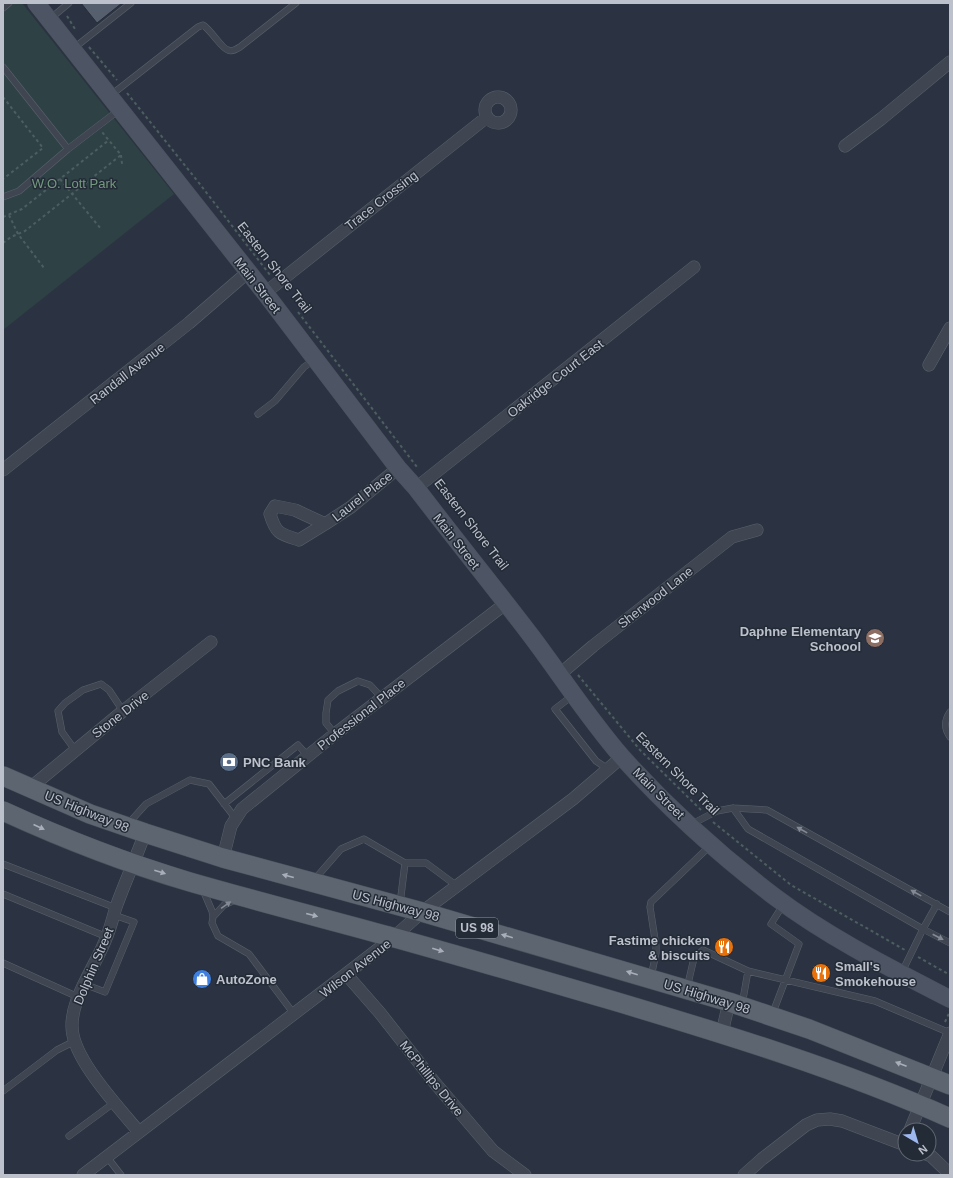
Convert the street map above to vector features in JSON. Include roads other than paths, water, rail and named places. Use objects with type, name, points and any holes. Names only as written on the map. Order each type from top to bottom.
[{"type":"main road","name":"Main Street","points":[[36,3],[56,14],[116,91],[120,109],[248,272],[271,288],[316,359],[398,468],[422,484],[505,604],[565,670],[574,695],[622,756],[691,825],[734,863],[784,903],[837,938],[901,974],[950,999]]},
{"type":"main road","name":"US Highway 98","points":[[3,776],[90,814],[145,834],[223,858],[422,912],[687,989],[809,1029],[932,1076],[950,1085]]},
{"type":"main road","name":"US 98","points":[[3,811],[53,834],[200,885],[394,938],[722,1033],[830,1071],[950,1118]]},
{"type":"street","points":[[845,146],[881,119],[950,62]]},
{"type":"street","name":"Trace Crossing","points":[[271,288],[487,117]]},
{"type":"street","name":"Oakridge Court East","points":[[422,484],[694,267]]},
{"type":"street","name":"Randall Avenue","points":[[4,466],[190,323],[248,272]]},
{"type":"street","points":[[929,365],[950,328]]},
{"type":"street","name":"Laurel Place","points":[[326,524],[351,507],[398,468]]},
{"type":"street","name":"Sherwood Lane","points":[[565,670],[732,536],[757,530]]},
{"type":"street","name":"Professional Place","points":[[223,858],[231,826],[242,809],[334,734],[505,604]]},
{"type":"street","name":"Stone Drive","points":[[30,788],[123,711],[211,642]]},
{"type":"street","name":"Wilson Avenue","points":[[84,1175],[394,938],[422,912],[573,799],[622,756]]},
{"type":"street","name":"Dolphin Street","points":[[139,1132],[101,1086],[83,1059],[74,1041],[72,1034],[72,1021],[78,997],[107,937],[115,911],[145,834]]},
{"type":"street","name":"McPhillips Drive","points":[[346,974],[380,1013],[435,1083],[493,1151],[525,1175]]},
{"type":"street","points":[[722,1033],[735,1004]]},
{"type":"street","points":[[913,1122],[950,1033]]},
{"type":"street","points":[[744,1175],[806,1125],[817,1120],[830,1119],[842,1121],[897,1141]]},
{"type":"street","points":[[937,1162],[950,1174]]},
{"type":"lane","points":[[3,8],[9,3]]},
{"type":"lane","points":[[56,14],[69,3]]},
{"type":"lane","points":[[78,44],[131,3]]},
{"type":"lane","points":[[116,91],[198,27],[203,25],[209,29],[224,47],[228,50],[234,50],[240,47],[296,3]]},
{"type":"lane","points":[[3,67],[68,149]]},
{"type":"lane","points":[[3,197],[19,191],[68,149],[120,109]]},
{"type":"lane","points":[[258,414],[275,401],[304,367],[316,359]]},
{"type":"lane","points":[[334,734],[326,723],[326,713],[328,700],[338,691],[358,681],[370,685],[382,698]]},
{"type":"lane","points":[[75,750],[62,732],[59,718],[58,711],[65,703],[83,690],[101,684],[109,690],[123,711]]},
{"type":"lane","points":[[574,695],[555,710],[596,761],[608,769]]},
{"type":"lane","points":[[950,712],[946,718],[946,731],[950,737]]},
{"type":"lane","points":[[224,804],[298,745],[308,756]]},
{"type":"lane","points":[[126,827],[146,804],[190,780],[208,784],[236,819]]},
{"type":"lane","points":[[733,808],[748,829],[923,929],[950,942]]},
{"type":"lane","points":[[691,825],[717,811],[733,808],[767,810],[950,912]]},
{"type":"lane","points":[[311,882],[341,849],[364,839],[404,863],[426,863],[457,886]]},
{"type":"lane","points":[[651,979],[656,953],[656,940],[650,907],[651,902],[712,844]]},
{"type":"lane","points":[[399,906],[404,863]]},
{"type":"lane","points":[[3,864],[115,911],[134,922],[105,992],[84,984]]},
{"type":"lane","points":[[200,885],[213,917],[212,923],[218,936],[249,954],[294,1014]]},
{"type":"lane","points":[[3,894],[107,937]]},
{"type":"lane","points":[[213,917],[224,905],[242,896]]},
{"type":"lane","points":[[771,1016],[799,944],[771,924],[784,903]]},
{"type":"lane","points":[[901,974],[937,904]]},
{"type":"lane","points":[[687,989],[694,958],[703,950],[748,971],[875,1001],[950,1033]]},
{"type":"lane","points":[[3,963],[78,997]]},
{"type":"lane","points":[[735,1004],[748,971]]},
{"type":"lane","points":[[3,1091],[57,1050],[74,1041]]},
{"type":"lane","points":[[69,1136],[115,1102]]},
{"type":"lane","points":[[107,1156],[121,1175]]},
{"type":"place","name":"Daphne Elementary Schoool","points":[[875,638]]},
{"type":"place","name":"PNC Bank","points":[[229,762]]},
{"type":"place","name":"Fastime chicken & biscuits","points":[[724,947]]},
{"type":"place","name":"Small's Smokehouse","points":[[821,973]]},
{"type":"place","name":"AutoZone","points":[[202,979]]},
{"type":"park label","name":"W.O. Lott Park","points":[[74,183]]}]
